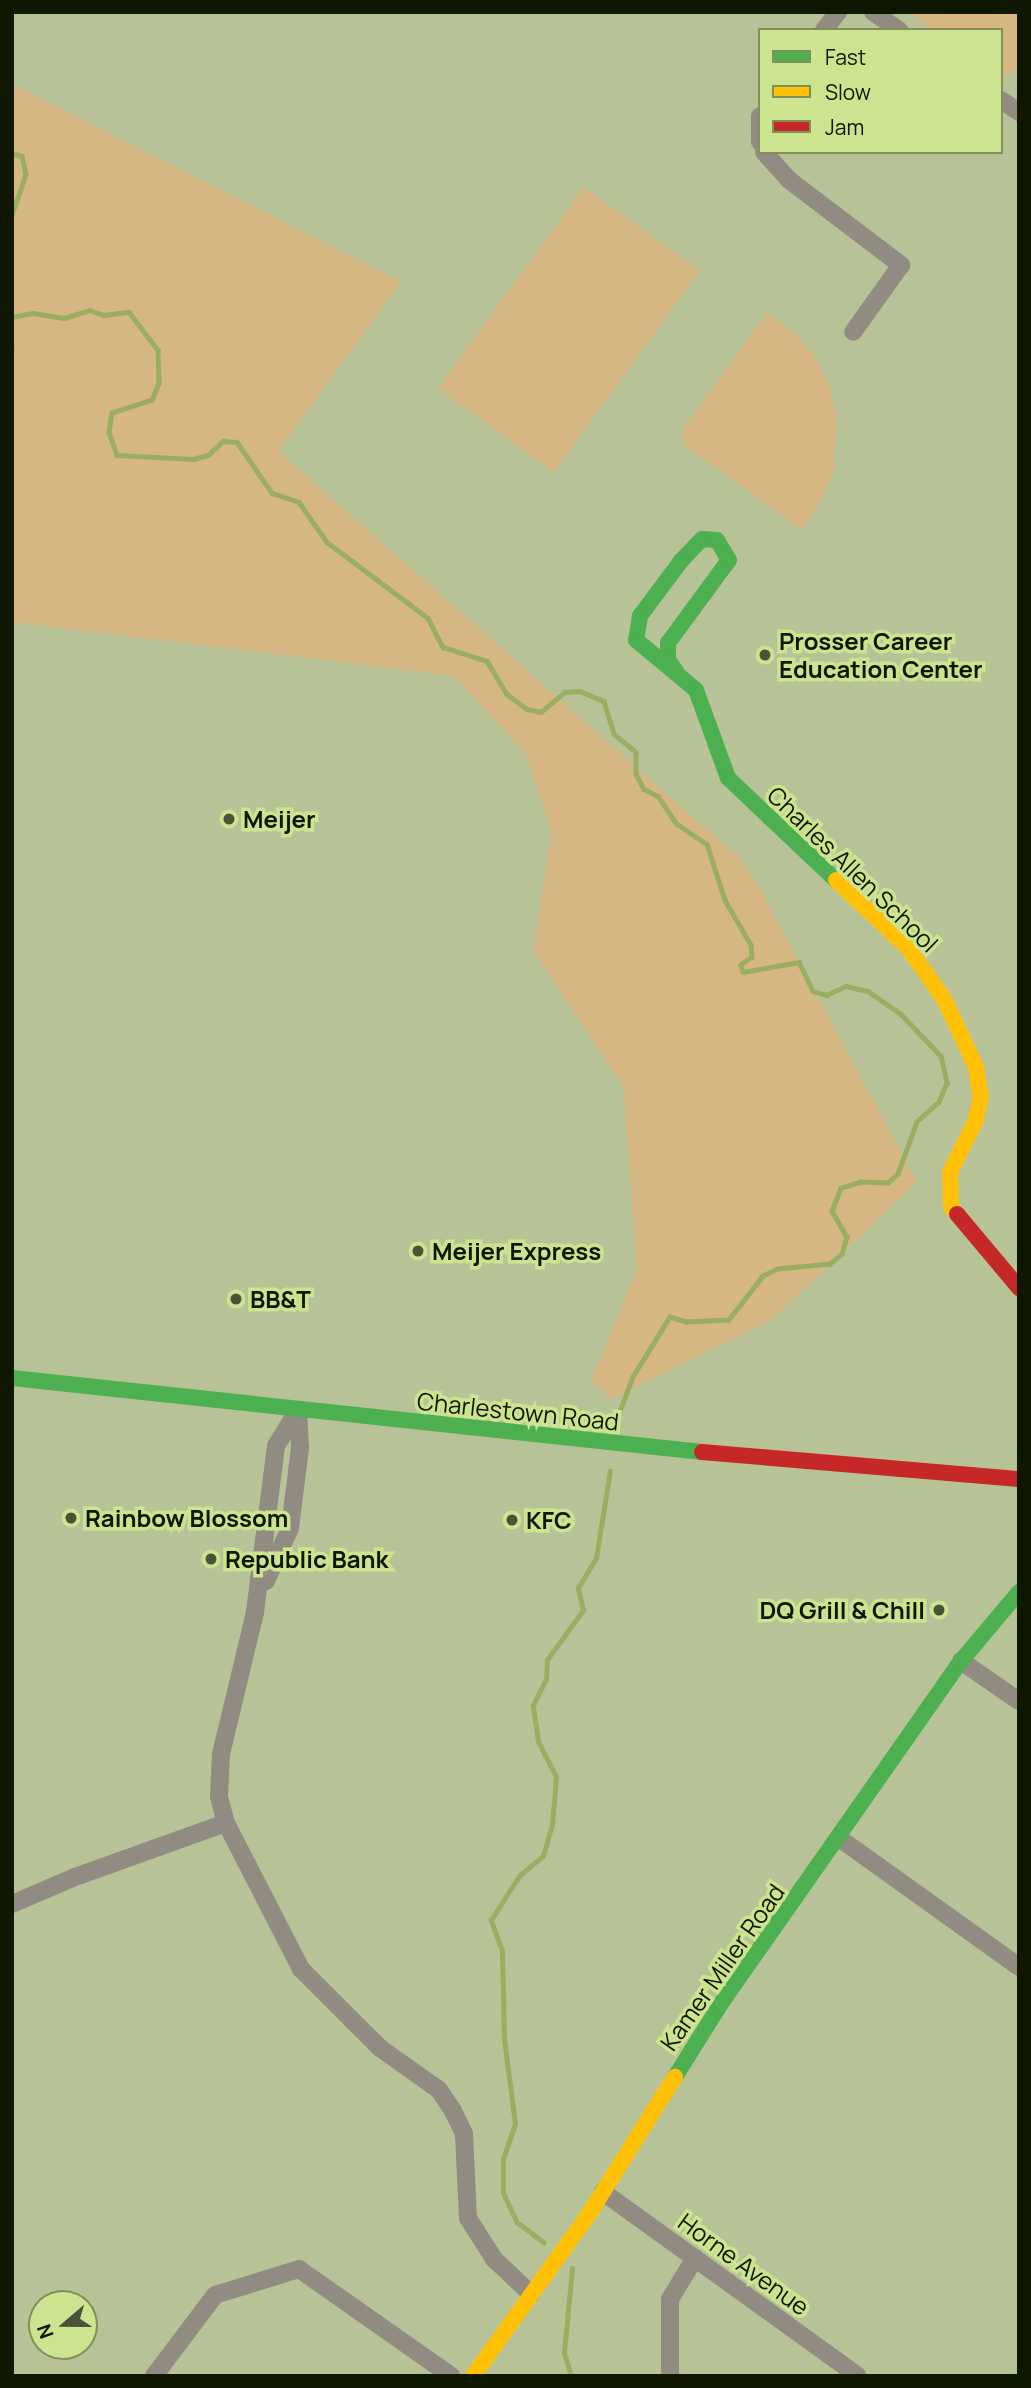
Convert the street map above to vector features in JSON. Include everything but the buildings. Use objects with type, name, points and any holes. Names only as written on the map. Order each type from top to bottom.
[{"type":"street","points":[[826,28],[838,12]]},
{"type":"street","points":[[873,12],[896,28]]},
{"type":"street","points":[[1003,101],[1019,112]]},
{"type":"street","points":[[766,154],[789,180],[901,265],[853,332]]},
{"type":"street","name":"Charles Allen School","points":[[676,671],[668,660],[668,643],[729,560],[717,540],[702,539],[696,544],[636,624],[640,647],[676,671],[696,690],[728,778],[908,948],[944,999],[976,1067],[981,1097],[975,1122],[950,1172],[951,1207],[1019,1288]]},
{"type":"street","name":"Charlestown Road","points":[[12,1378],[611,1444],[1019,1479]]},
{"type":"street","points":[[298,1410],[300,1448],[290,1528],[256,1604],[220,1754],[219,1796],[226,1823],[302,1969],[380,2048],[439,2090],[453,2111],[464,2134],[468,2218],[494,2259],[531,2294]]},
{"type":"street","name":"Kamer Miller Road","points":[[473,2376],[603,2192],[720,2005],[961,1661],[1019,1592]]},
{"type":"street","points":[[961,1661],[1019,1701]]},
{"type":"street","points":[[12,1904],[75,1877],[226,1823]]},
{"type":"street","points":[[839,1838],[1019,1967]]},
{"type":"street","name":"Horne Avenue","points":[[603,2192],[858,2376]]},
{"type":"street","points":[[670,2376],[670,2299],[695,2258]]},
{"type":"street","points":[[153,2376],[215,2295],[299,2269],[451,2376]]},
{"type":"shaded area","points":[[908,12],[1019,12],[1019,71],[1003,76],[1003,28],[930,28]]},
{"type":"shaded area","points":[[12,84],[401,282],[278,451],[740,859],[756,882],[917,1182],[771,1320],[611,1399],[591,1381],[637,1270],[624,1088],[533,951],[552,832],[526,754],[454,676],[12,622]]},
{"type":"shaded area","points":[[584,187],[700,271],[553,472],[438,388]]},
{"type":"shaded area","points":[[767,312],[797,336],[816,359],[830,387],[837,417],[834,471],[820,503],[802,530],[684,445],[682,430]]},
{"type":"waterway","points":[[12,153],[22,156],[26,175],[12,215]]},
{"type":"waterway","points":[[12,317],[33,313],[64,318],[90,310],[103,315],[129,312],[158,350],[159,383],[152,400],[112,413],[109,432],[117,455],[193,459],[208,455],[223,441],[237,442],[272,493],[299,502],[327,542],[428,618],[443,647],[487,661],[507,694],[527,709],[541,712],[565,692],[580,691],[604,701],[614,734],[636,752],[636,774],[644,789],[658,796],[677,824],[707,844],[725,900],[751,945],[752,957],[741,965],[743,972],[799,962],[813,991],[826,995],[846,986],[868,991],[901,1014],[941,1056],[947,1083],[939,1102],[917,1122],[898,1174],[888,1183],[861,1182],[841,1188],[832,1211],[847,1237],[842,1254],[830,1264],[778,1269],[763,1276],[729,1320],[686,1322],[670,1317],[633,1377],[616,1422]]},
{"type":"waterway","points":[[544,2243],[517,2223],[503,2193],[503,2159],[515,2124],[504,2039],[502,1951],[491,1920],[519,1876],[543,1856],[552,1825],[556,1777],[538,1742],[533,1705],[546,1680],[547,1660],[583,1610],[578,1588],[596,1558],[610,1471]]},
{"type":"waterway","points":[[571,2376],[564,2353],[572,2268]]},
{"type":"traffic: fast","points":[[676,671],[668,660],[668,643],[729,560],[717,540],[702,539],[681,561],[640,616],[636,640],[696,690],[728,778],[836,880]]},
{"type":"traffic: fast","points":[[12,1378],[702,1452]]},
{"type":"traffic: fast","points":[[675,2077],[720,2005],[961,1661],[1019,1592]]},
{"type":"traffic: slow","points":[[836,880],[908,948],[944,999],[976,1067],[981,1097],[975,1122],[950,1172],[951,1207],[957,1214]]},
{"type":"traffic: slow","points":[[473,2376],[589,2214],[675,2077]]},
{"type":"traffic: jam","points":[[957,1214],[1019,1288]]},
{"type":"traffic: jam","points":[[702,1452],[1019,1479]]},
{"type":"place","name":"Prosser Career Education Center","points":[[765,655]]},
{"type":"place","name":"Meijer","points":[[229,819]]},
{"type":"place","name":"Meijer Express","points":[[418,1251]]},
{"type":"place","name":"BB&T","points":[[236,1299]]},
{"type":"place","name":"Rainbow Blossom","points":[[71,1518]]},
{"type":"place","name":"KFC","points":[[512,1520]]},
{"type":"place","name":"Republic Bank","points":[[211,1559]]},
{"type":"place","name":"DQ Grill & Chill","points":[[939,1610]]}]
